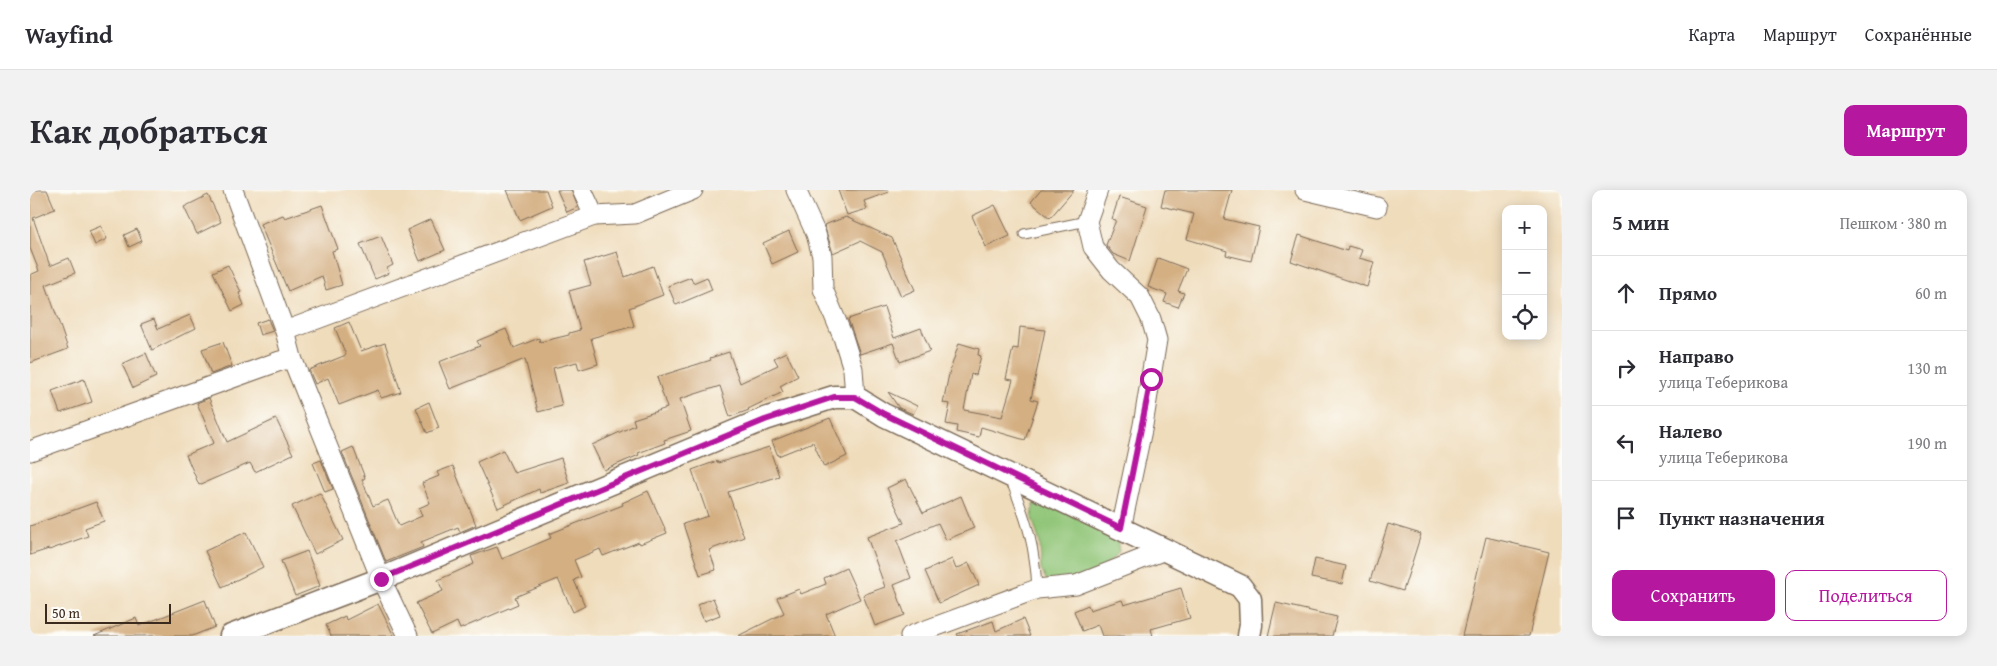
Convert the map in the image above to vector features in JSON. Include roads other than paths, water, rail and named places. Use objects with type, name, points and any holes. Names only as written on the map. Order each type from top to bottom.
[{"type":"street","points":[[233,190],[285,331],[292,358],[381,579],[408,636]]},
{"type":"street","points":[[582,190],[594,216]]},
{"type":"street","points":[[285,331],[594,216],[635,214],[693,190]]},
{"type":"street","points":[[796,190],[816,234],[822,256],[824,289],[844,337],[853,369],[855,397]]},
{"type":"street","points":[[1098,190],[1087,221],[1093,247],[1111,270],[1140,297],[1151,319],[1156,340],[1143,425],[1121,528]]},
{"type":"street","points":[[1305,190],[1377,208]]},
{"type":"street","points":[[30,451],[292,358]]},
{"type":"street","points":[[231,636],[381,579],[765,420],[834,397],[855,397],[884,414],[1240,586],[1250,599],[1251,625],[1249,636]]},
{"type":"street","points":[[910,636],[1037,590],[1076,585],[1165,550]]},
{"type":"lane","points":[[1024,234],[1087,221]]},
{"type":"lane","points":[[1009,475],[1032,538],[1037,590]]}]
